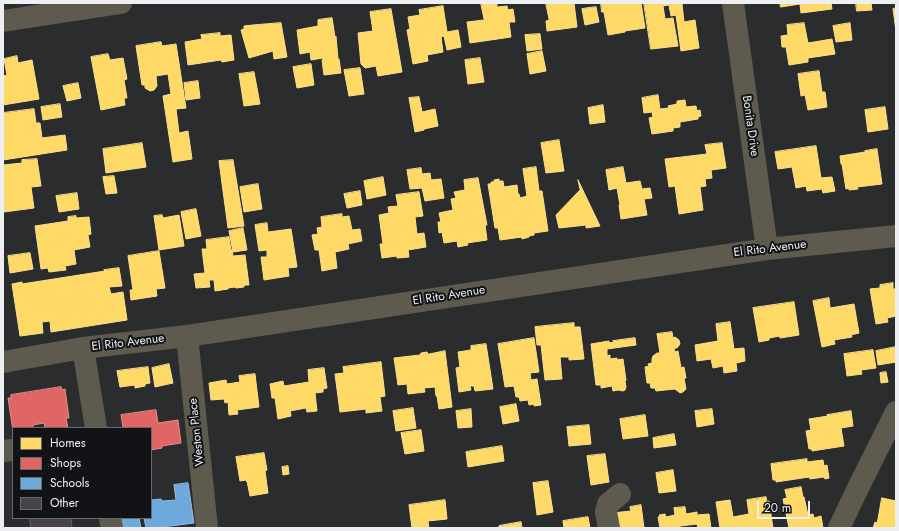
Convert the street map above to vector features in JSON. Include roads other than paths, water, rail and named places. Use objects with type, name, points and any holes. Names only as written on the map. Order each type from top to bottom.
[{"type":"street","points":[[3,21],[121,3]]},
{"type":"street","name":"Bonita Drive","points":[[733,3],[767,249]]},
{"type":"street","name":"El Rito Avenue","points":[[3,362],[83,348],[187,336],[767,249],[896,236]]},
{"type":"street","name":"Weston Place","points":[[187,336],[207,528]]},
{"type":"street","points":[[83,348],[96,427]]},
{"type":"street","points":[[839,528],[856,490],[896,412]]},
{"type":"street","points":[[609,528],[606,512],[608,504],[620,494]]}]
